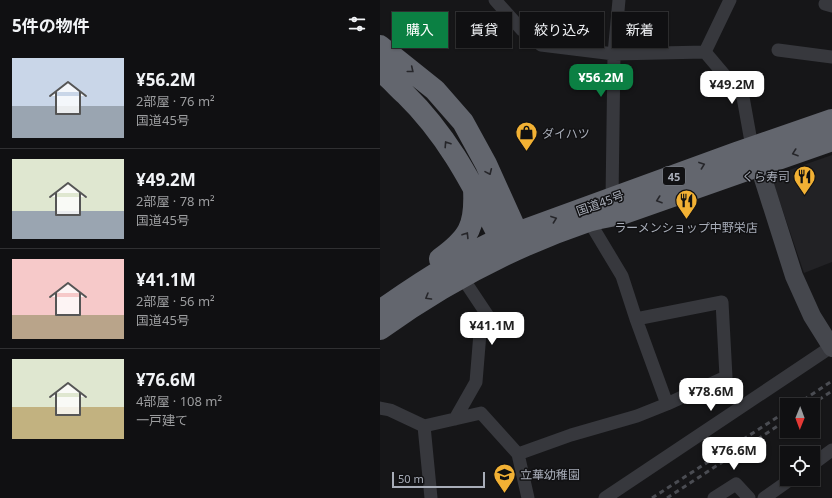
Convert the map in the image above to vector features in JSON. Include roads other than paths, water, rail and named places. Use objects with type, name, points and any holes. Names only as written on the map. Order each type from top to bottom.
[{"type":"highway","points":[[380,46],[435,90],[463,122],[486,164],[512,243]]},
{"type":"highway","points":[[380,71],[422,111],[442,136],[512,243]]},
{"type":"highway","name":"国道45号","points":[[388,305],[436,273],[480,249],[512,243],[589,221],[621,214],[756,156],[832,120]]},
{"type":"highway","name":"国道45号","points":[[380,329],[414,305],[462,278],[512,243],[612,198],[756,156],[832,140]]},
{"type":"highway","points":[[388,305],[434,264],[457,246],[468,233],[473,218],[475,201],[474,187]]},
{"type":"street","points":[[495,0],[522,30],[541,44],[614,54],[705,52]]},
{"type":"street","points":[[612,198],[614,54],[619,0]]},
{"type":"street","points":[[705,52],[730,0]]},
{"type":"street","points":[[778,50],[832,56]]},
{"type":"street","points":[[605,498],[832,347],[812,316],[794,276],[750,136],[743,97],[705,52]]},
{"type":"street","points":[[589,221],[622,276],[667,404]]},
{"type":"street","points":[[455,419],[476,382],[480,333],[488,316],[462,278]]},
{"type":"street","points":[[518,454],[571,435],[638,416],[726,377],[722,302],[636,319]]},
{"type":"street","points":[[380,408],[390,410],[424,426],[481,413],[518,454],[528,498]]},
{"type":"street","points":[[424,426],[431,498]]},
{"type":"street","points":[[820,459],[832,450]]},
{"type":"street","points":[[714,498],[736,484],[749,498]]},
{"type":"street","points":[[764,498],[781,486]]},
{"type":"railway","points":[[806,398],[832,381]]},
{"type":"railway","points":[[820,399],[832,391]]},
{"type":"railway","points":[[652,498],[780,416]]},
{"type":"railway","points":[[667,498],[780,425]]},
{"type":"place","name":"ダイハツ","points":[[526,152]]},
{"type":"place","name":"くら寿司","points":[[805,196]]},
{"type":"place","name":"ラーメンショップ中野栄店","points":[[686,220]]},
{"type":"place","name":"立華幼稚園","points":[[505,494]]}]
